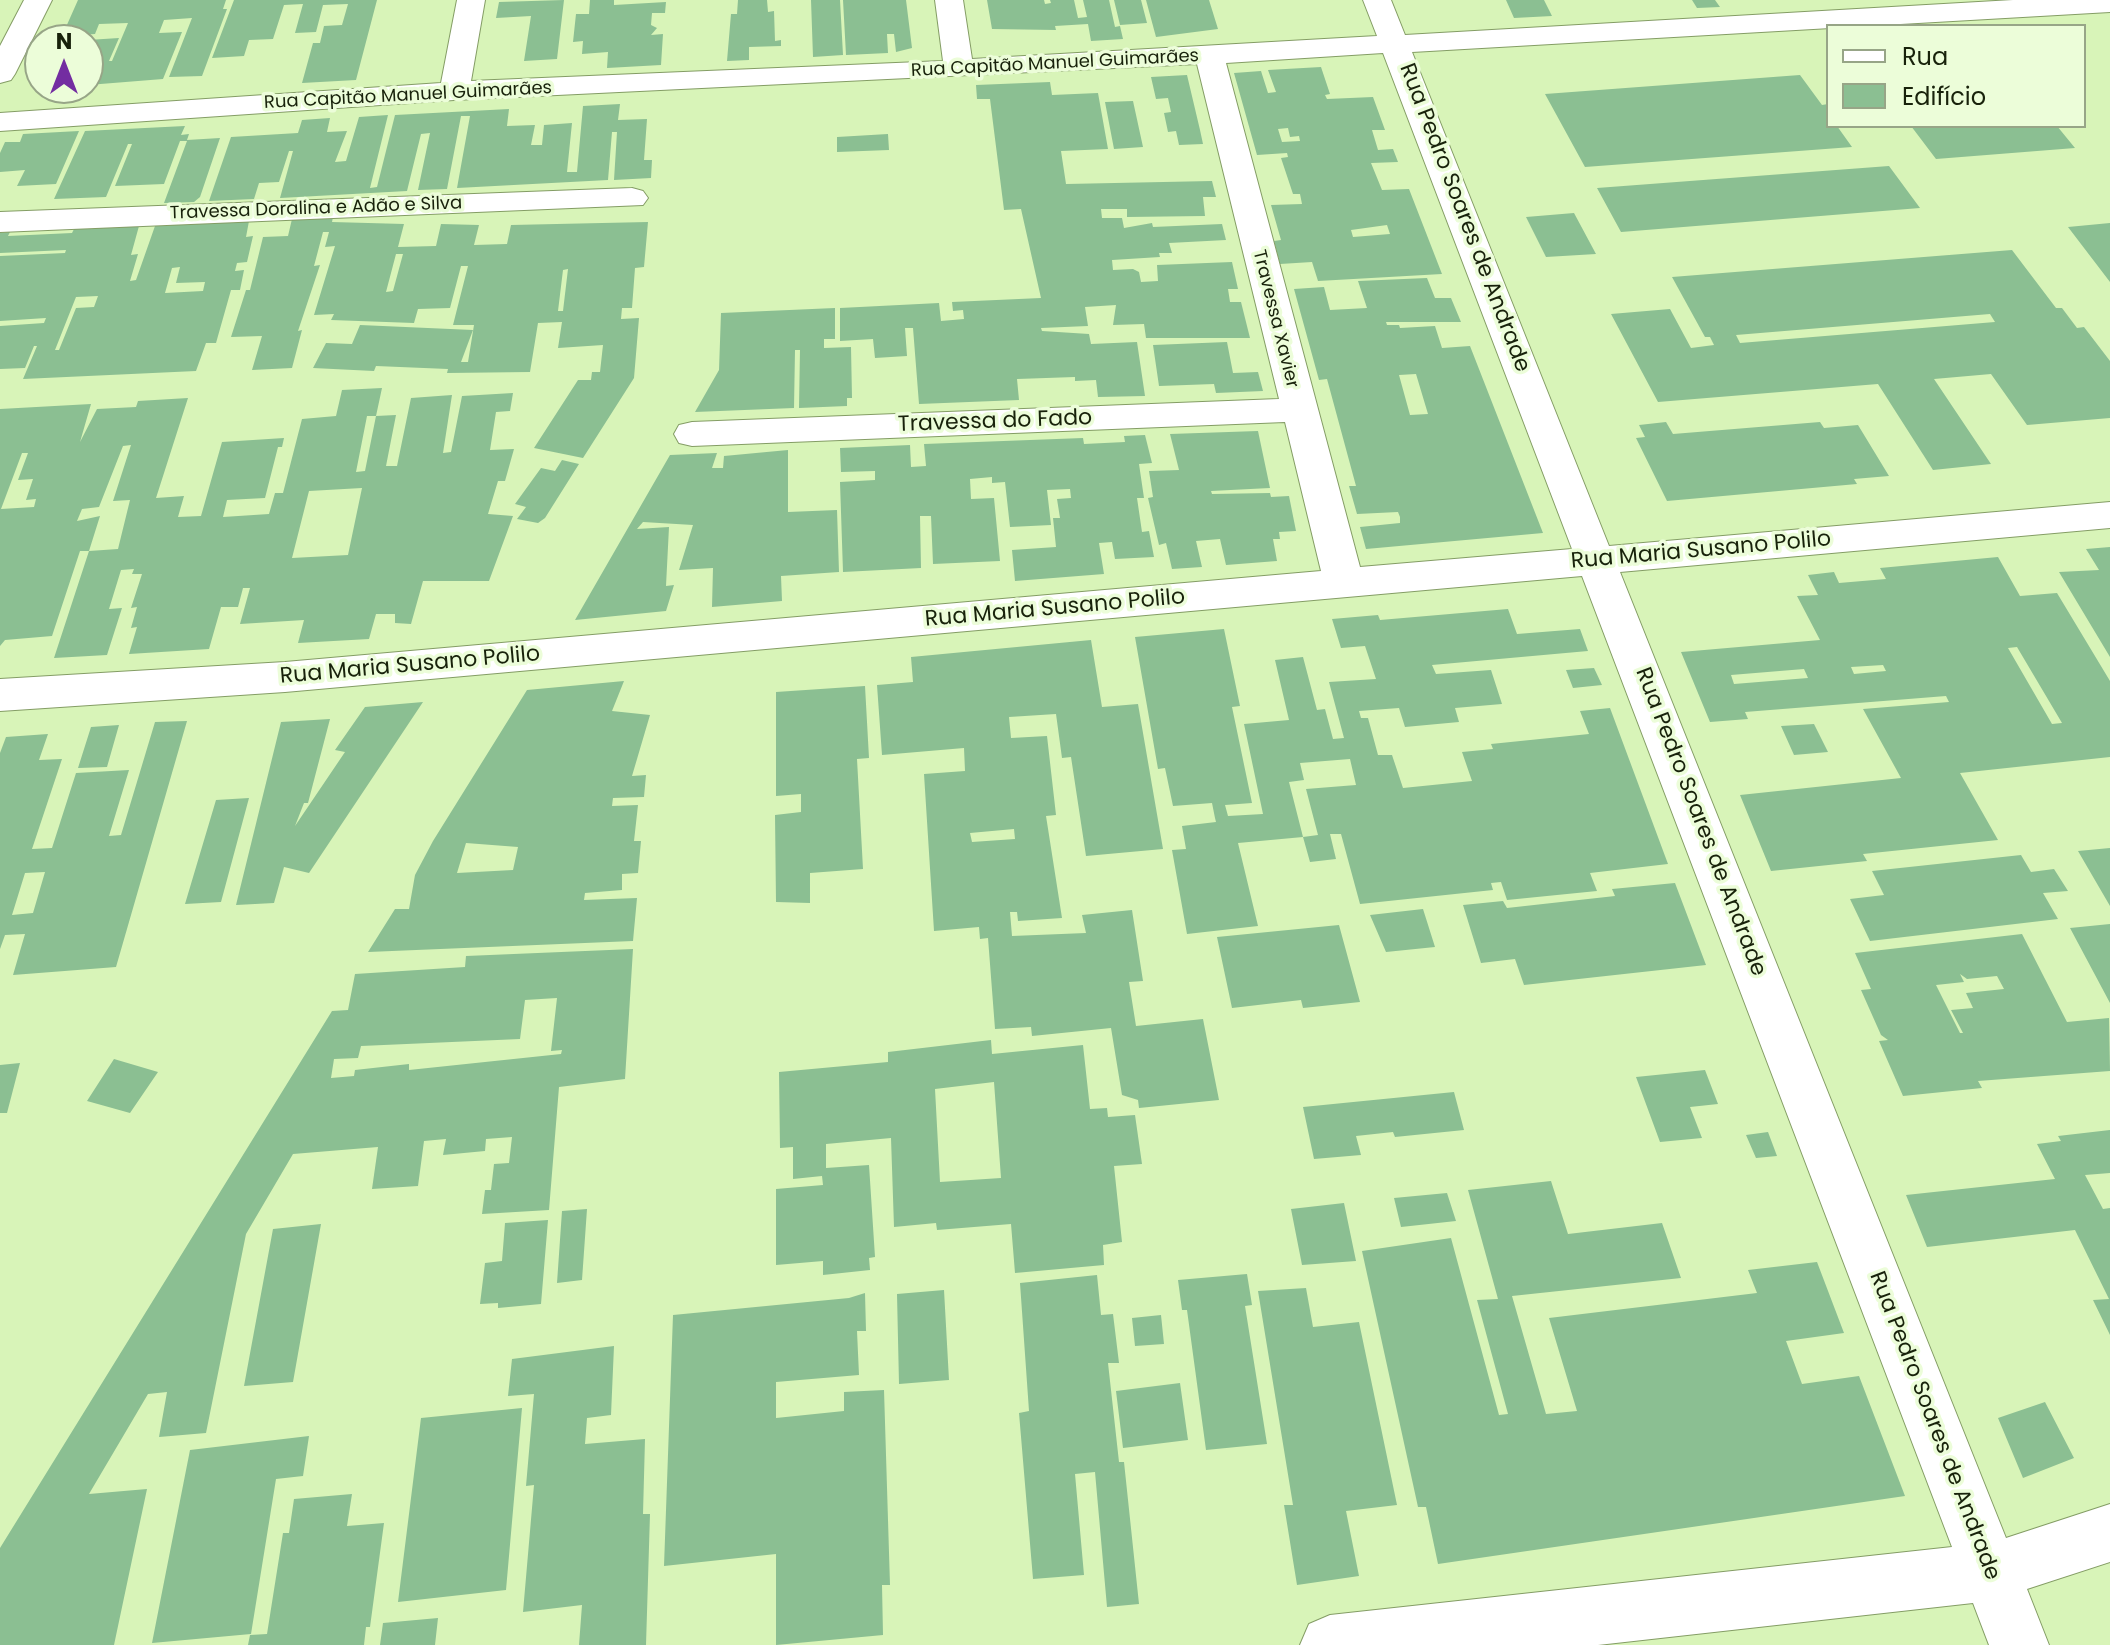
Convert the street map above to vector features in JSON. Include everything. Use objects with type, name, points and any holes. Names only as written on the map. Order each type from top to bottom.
[{"type":"street","points":[[0,74],[38,0]]},
{"type":"street","points":[[454,91],[471,0]]},
{"type":"street","points":[[949,0],[959,69]]},
{"type":"street","name":"Rua Pedro Soares de Andrade","points":[[1377,0],[2019,1645]]},
{"type":"street","name":"Rua Capitão Manuel Guimarães","points":[[0,122],[454,91],[1397,46],[2110,3]]},
{"type":"street","name":"Travessa Xavier","points":[[1209,55],[1344,583]]},
{"type":"street","name":"Travessa Doralina e Adão e Silva","points":[[0,222],[632,198]]},
{"type":"street","name":"Travessa do Fado","points":[[692,434],[1298,410]]},
{"type":"street","name":"Rua Maria Susano Polilo","points":[[0,695],[301,676],[2110,515]]},
{"type":"street","points":[[1330,1645],[1991,1572],[2110,1533]]},
{"type":"building","points":[[78,0],[226,0],[223,9],[227,9],[202,76],[169,77],[192,18],[164,20],[159,33],[182,32],[163,79],[104,84],[104,39],[119,38],[109,61],[112,61],[128,23],[67,24]]},
{"type":"building","points":[[234,0],[377,0],[356,80],[302,83],[313,43],[320,43],[324,26],[342,25],[348,4],[323,5],[316,32],[295,33],[303,4],[284,5],[273,39],[249,40],[244,56],[212,58]]},
{"type":"building","points":[[564,0],[557,59],[524,61],[531,16],[496,18],[499,2]]},
{"type":"building","points":[[590,0],[614,0],[614,5],[666,2],[665,13],[652,13],[651,25],[657,28],[651,35],[663,34],[661,65],[607,68],[608,52],[582,54],[583,41],[573,42],[576,14],[589,14]]},
{"type":"building","points":[[738,0],[767,0],[768,12],[774,11],[775,41],[781,40],[781,46],[749,47],[749,60],[727,61],[731,14],[737,14]]},
{"type":"building","points":[[811,0],[840,0],[843,55],[813,57]]},
{"type":"building","points":[[843,0],[906,0],[912,48],[896,52],[894,34],[887,34],[888,53],[846,55]]},
{"type":"building","points":[[987,0],[1044,0],[1045,4],[1051,3],[1050,0],[1074,0],[1078,18],[1087,17],[1083,0],[1109,0],[1115,27],[1120,26],[1123,39],[1091,41],[1088,24],[1055,26],[1056,30],[992,29]]},
{"type":"building","points":[[1114,0],[1141,0],[1147,23],[1120,25]]},
{"type":"building","points":[[1146,0],[1209,0],[1218,29],[1156,37]]},
{"type":"building","points":[[1506,0],[1544,0],[1552,16],[1514,18]]},
{"type":"building","points":[[1692,0],[1715,0],[1720,7],[1697,8]]},
{"type":"building","points":[[1321,67],[1330,94],[1325,95],[1327,99],[1373,97],[1385,130],[1372,130],[1378,150],[1393,149],[1398,162],[1371,163],[1382,190],[1409,189],[1442,274],[1318,281],[1312,262],[1280,264],[1274,241],[1281,240],[1271,205],[1302,204],[1300,194],[1293,194],[1281,158],[1288,157],[1287,153],[1257,155],[1234,73],[1261,71],[1268,93],[1276,92],[1268,70]],"holes":[[[1288,128],[1290,137],[1299,136],[1300,141],[1282,142],[1278,129]],[[1387,225],[1390,234],[1353,237],[1351,230]]]},
{"type":"building","points":[[1187,75],[1203,144],[1179,145],[1176,131],[1168,132],[1164,113],[1171,112],[1168,98],[1156,99],[1151,77]]},
{"type":"building","points":[[1800,75],[1822,105],[1826,104],[1826,128],[1838,128],[1852,147],[1585,167],[1545,94]]},
{"type":"building","points":[[1050,82],[1052,95],[1098,93],[1108,149],[1061,151],[1066,184],[1212,181],[1216,197],[1203,197],[1205,216],[1127,217],[1127,209],[1101,209],[1102,218],[1122,218],[1124,228],[1152,223],[1153,227],[1222,224],[1226,240],[1169,243],[1172,253],[1159,253],[1160,257],[1112,260],[1113,270],[1133,269],[1139,272],[1141,282],[1158,281],[1157,265],[1232,262],[1238,289],[1228,289],[1230,302],[1241,302],[1250,338],[1146,338],[1144,324],[1113,325],[1116,305],[1085,307],[1088,326],[1041,328],[1042,331],[1089,334],[1091,344],[1137,342],[1145,396],[1098,397],[1096,380],[1075,381],[1075,377],[1017,379],[1019,400],[919,404],[913,328],[905,328],[907,356],[875,358],[873,339],[840,341],[840,308],[939,303],[941,321],[964,319],[963,310],[953,311],[952,302],[1041,298],[1021,209],[1004,210],[990,99],[977,99],[976,85]]},
{"type":"building","points":[[1133,101],[1143,147],[1114,149],[1105,102]]},
{"type":"building","points":[[620,104],[618,120],[647,119],[644,160],[652,160],[651,178],[614,180],[617,132],[612,132],[608,180],[457,188],[470,116],[461,116],[447,189],[418,190],[430,133],[421,134],[407,191],[280,198],[293,151],[289,151],[279,182],[259,183],[254,199],[209,201],[231,137],[298,133],[302,120],[330,118],[327,132],[347,131],[335,162],[346,161],[359,117],[388,115],[370,188],[377,187],[395,115],[509,109],[507,126],[535,125],[531,145],[542,145],[544,125],[572,123],[567,172],[577,172],[583,106]]},
{"type":"building","points":[[185,126],[181,135],[189,134],[187,140],[220,138],[200,197],[194,202],[164,203],[187,141],[180,141],[164,184],[115,186],[132,144],[128,144],[106,197],[54,199],[85,131]]},
{"type":"building","points":[[1913,128],[2059,128],[2075,148],[1936,159]]},
{"type":"building","points":[[79,131],[56,184],[17,186],[25,170],[0,172],[0,153],[5,142],[20,142],[23,134]]},
{"type":"building","points":[[888,134],[889,150],[837,152],[837,137]]},
{"type":"building","points":[[1889,166],[1920,208],[1621,232],[1597,188]]},
{"type":"building","points":[[1574,213],[1596,254],[1546,257],[1526,217]]},
{"type":"building","points":[[333,217],[332,222],[404,224],[398,247],[436,246],[441,224],[479,225],[474,245],[507,244],[511,225],[648,222],[644,267],[635,268],[632,308],[622,308],[621,319],[639,318],[634,378],[583,458],[534,448],[578,380],[591,380],[592,372],[600,372],[603,345],[558,348],[562,322],[538,323],[530,372],[447,373],[448,369],[376,366],[374,371],[313,368],[326,343],[352,344],[360,325],[473,330],[461,362],[468,362],[474,325],[453,325],[468,266],[461,266],[450,308],[418,309],[414,323],[331,320],[334,314],[314,315],[335,246],[325,247],[329,232],[323,232],[314,266],[320,265],[298,331],[302,330],[292,368],[252,370],[262,336],[231,337],[246,290],[250,290],[263,237],[288,236],[292,219]],"holes":[[[396,254],[403,254],[393,291],[386,292]],[[568,269],[563,311],[558,311],[563,270]]]},
{"type":"building","points":[[249,221],[246,237],[253,236],[247,262],[237,263],[235,271],[244,270],[240,290],[231,290],[216,343],[206,343],[196,371],[23,379],[37,346],[34,346],[25,368],[0,369],[0,326],[44,323],[46,318],[0,321],[0,256],[65,253],[66,250],[0,253],[0,233],[10,232],[8,236],[72,233],[74,229],[139,226],[131,255],[138,254],[130,281],[136,280],[155,226]],"holes":[[[180,267],[176,283],[205,282],[203,291],[165,293],[172,268]],[[98,296],[94,307],[76,308],[59,350],[55,350],[76,297]]]},
{"type":"building","points":[[2110,223],[2110,282],[2068,227]]},
{"type":"building","points":[[2012,250],[2056,308],[2062,308],[2077,328],[2084,327],[2110,361],[2110,418],[2027,425],[1991,374],[1934,379],[1991,464],[1933,470],[1878,384],[1658,402],[1611,314],[1670,309],[1691,348],[1714,345],[1710,337],[1705,337],[1672,277]],"holes":[[[1990,314],[1995,322],[1740,343],[1736,335]]]},
{"type":"building","points":[[1427,278],[1435,298],[1451,298],[1461,322],[1386,322],[1387,325],[1399,325],[1400,328],[1435,326],[1442,348],[1470,346],[1543,533],[1366,549],[1360,527],[1400,523],[1400,517],[1398,512],[1357,514],[1349,486],[1356,486],[1327,379],[1319,380],[1294,289],[1324,287],[1330,310],[1367,308],[1358,281]],"holes":[[[1416,374],[1428,414],[1410,415],[1399,375]]]},
{"type":"building","points":[[835,308],[835,339],[824,339],[824,348],[851,347],[852,398],[847,398],[847,406],[799,408],[800,350],[795,350],[794,408],[695,412],[719,370],[721,313]]},
{"type":"building","points":[[1227,342],[1233,373],[1258,372],[1263,391],[1216,393],[1214,384],[1159,386],[1153,345]]},
{"type":"building","points":[[382,388],[376,416],[396,415],[386,466],[397,466],[411,398],[452,395],[443,453],[451,452],[462,396],[513,393],[510,411],[496,412],[490,450],[514,449],[505,481],[498,481],[488,514],[513,516],[489,581],[423,581],[411,624],[395,623],[395,614],[376,614],[369,639],[298,643],[304,620],[240,624],[250,588],[243,588],[238,607],[221,607],[209,649],[129,654],[137,627],[131,628],[137,607],[131,608],[142,574],[132,574],[134,569],[121,570],[109,609],[122,608],[107,655],[54,658],[89,551],[80,551],[52,636],[5,640],[0,646],[0,409],[91,404],[80,442],[97,409],[136,407],[138,401],[188,398],[156,498],[184,496],[178,517],[201,516],[222,442],[284,438],[282,447],[278,447],[265,498],[227,500],[223,517],[269,514],[275,493],[283,493],[302,419],[336,416],[342,390]],"holes":[[[367,416],[376,416],[365,471],[356,472]],[[131,445],[113,501],[130,500],[118,549],[89,551],[100,516],[77,521],[82,509],[99,507],[123,446]],[[22,453],[28,453],[18,480],[33,479],[26,500],[36,499],[34,507],[1,509]],[[362,488],[348,555],[292,558],[309,491]]]},
{"type":"building","points":[[1666,422],[1673,434],[1820,422],[1824,428],[1858,425],[1889,476],[1854,479],[1857,484],[1667,501],[1636,438],[1645,437],[1639,425]]},
{"type":"building","points":[[1258,431],[1270,488],[1211,491],[1212,494],[1270,493],[1271,497],[1289,496],[1296,531],[1279,532],[1280,539],[1273,539],[1277,561],[1226,565],[1220,539],[1196,541],[1202,567],[1172,569],[1166,543],[1159,545],[1148,498],[1153,497],[1149,471],[1179,470],[1170,434]]},
{"type":"building","points":[[1145,435],[1152,463],[1139,464],[1144,498],[1137,498],[1142,532],[1149,531],[1154,557],[1115,559],[1112,542],[1099,543],[1104,574],[1015,581],[1012,550],[1056,547],[1053,518],[1060,518],[1057,499],[1071,498],[1070,489],[1047,490],[1051,525],[1010,527],[1005,482],[992,483],[992,477],[970,479],[971,499],[994,498],[1000,561],[933,564],[931,516],[920,516],[921,568],[843,572],[840,482],[875,480],[875,471],[841,472],[840,448],[910,445],[911,467],[926,466],[924,444],[1083,438],[1084,444],[1125,442],[1124,436]]},
{"type":"building","points":[[788,450],[788,512],[837,510],[839,572],[781,576],[782,601],[712,607],[713,568],[679,570],[693,525],[643,522],[637,529],[669,527],[666,586],[674,585],[666,611],[575,620],[670,455],[717,453],[712,468],[723,468],[724,456]]},
{"type":"building","points":[[562,460],[579,464],[545,518],[538,523],[517,519],[526,507],[515,504],[541,468],[555,471]]},
{"type":"building","points":[[2110,547],[2110,657],[2059,572],[2099,570],[2086,549]]},
{"type":"building","points":[[1998,557],[2020,596],[2057,593],[2110,681],[2110,757],[1960,773],[1998,840],[1863,854],[1867,861],[1771,871],[1740,795],[1901,778],[1863,709],[1949,702],[1946,696],[1745,712],[1748,719],[1710,722],[1681,652],[1820,640],[1797,596],[1818,595],[1808,575],[1834,572],[1839,583],[1886,579],[1880,568]],"holes":[[[2017,647],[2062,723],[2052,724],[2008,648]],[[1883,665],[1886,671],[1854,674],[1851,667]],[[1804,669],[1808,678],[1734,684],[1731,675]]]},
{"type":"building","points":[[1508,609],[1517,634],[1580,629],[1588,651],[1432,665],[1436,674],[1491,670],[1502,704],[1455,708],[1459,722],[1405,727],[1399,708],[1359,711],[1361,718],[1368,718],[1378,755],[1392,755],[1403,788],[1472,781],[1462,752],[1493,749],[1491,744],[1589,734],[1580,711],[1610,708],[1668,864],[1590,873],[1597,891],[1507,900],[1501,882],[1491,883],[1493,890],[1360,904],[1341,834],[1330,834],[1336,859],[1310,862],[1303,837],[1238,843],[1258,926],[1187,934],[1172,850],[1186,849],[1182,826],[1216,822],[1212,803],[1173,806],[1165,768],[1158,769],[1135,637],[1224,629],[1240,706],[1232,707],[1252,803],[1225,805],[1228,816],[1263,814],[1244,724],[1289,720],[1275,660],[1303,657],[1317,710],[1325,709],[1333,739],[1344,738],[1329,682],[1376,679],[1365,646],[1341,648],[1332,619],[1378,615],[1380,620]],"holes":[[[1350,759],[1356,785],[1306,789],[1318,835],[1303,837],[1289,782],[1304,780],[1300,763]]]},
{"type":"building","points":[[1091,640],[1102,707],[1138,704],[1163,849],[1086,856],[1071,757],[1062,758],[1056,714],[1009,717],[1011,738],[1047,736],[1056,815],[1046,816],[1062,918],[1018,921],[1017,912],[1010,912],[1012,936],[1086,933],[1082,915],[1132,910],[1143,981],[1129,982],[1136,1026],[1203,1019],[1219,1100],[1139,1108],[1138,1100],[1122,1095],[1111,1028],[1032,1036],[1031,1027],[995,1029],[988,938],[980,939],[979,927],[934,931],[924,774],[965,771],[964,748],[882,755],[877,685],[913,682],[911,657]],"holes":[[[1014,829],[1015,839],[972,842],[970,833]]]},
{"type":"building","points":[[1594,668],[1602,685],[1573,688],[1566,670]]},
{"type":"building","points":[[624,681],[612,711],[650,715],[632,776],[646,775],[644,797],[613,798],[612,806],[638,805],[634,841],[641,841],[638,873],[622,874],[622,890],[585,893],[584,900],[637,898],[633,941],[368,952],[395,909],[409,909],[415,875],[433,841],[527,690]],"holes":[[[466,843],[518,847],[513,870],[457,873]]]},
{"type":"building","points":[[865,686],[869,758],[857,759],[863,869],[810,873],[810,903],[776,902],[775,815],[801,812],[801,794],[776,796],[776,692]]},
{"type":"building","points":[[423,702],[309,873],[284,867],[274,903],[236,905],[281,722],[330,719],[308,803],[304,803],[295,826],[345,752],[335,750],[365,707]]},
{"type":"building","points":[[187,721],[116,967],[13,975],[25,934],[5,935],[0,949],[0,753],[6,737],[48,734],[39,760],[62,759],[32,849],[52,848],[76,773],[129,770],[109,836],[121,835],[155,722]],"holes":[[[45,872],[33,913],[12,915],[25,873]]]},
{"type":"building","points":[[1814,724],[1828,752],[1794,755],[1781,726]]},
{"type":"building","points":[[119,725],[107,767],[78,768],[91,727]]},
{"type":"building","points":[[249,798],[221,902],[185,904],[216,800]]},
{"type":"building","points":[[2110,848],[2110,906],[2078,851]]},
{"type":"building","points":[[2021,855],[2031,872],[2054,869],[2068,891],[2043,893],[2058,919],[1870,941],[1850,899],[1884,895],[1872,871]]},
{"type":"building","points":[[1675,883],[1706,965],[1524,985],[1515,959],[1481,963],[1463,905],[1503,901],[1507,908],[1615,896],[1612,889]]},
{"type":"building","points":[[1423,909],[1435,947],[1386,952],[1370,915]]},
{"type":"building","points":[[2110,924],[2110,1003],[2070,928]]},
{"type":"building","points":[[1339,925],[1360,1002],[1303,1008],[1301,1000],[1232,1008],[1217,937]]},
{"type":"building","points":[[2022,934],[2067,1022],[2109,1018],[2110,1071],[1978,1081],[1982,1088],[1903,1096],[1879,1041],[1888,1040],[1881,1035],[1861,990],[1871,989],[1855,953]],"holes":[[[1960,974],[1967,979],[1997,976],[2004,989],[1966,993],[1973,1008],[1951,1010],[1963,1033],[1960,1033],[1936,985],[1964,982]]]},
{"type":"building","points":[[633,949],[625,1079],[559,1087],[549,1210],[482,1214],[485,1190],[491,1190],[494,1164],[509,1163],[512,1137],[486,1139],[485,1151],[443,1155],[446,1139],[424,1141],[418,1186],[372,1189],[378,1147],[293,1154],[246,1234],[206,1433],[159,1437],[167,1392],[148,1394],[89,1494],[147,1489],[114,1645],[0,1645],[0,1548],[332,1011],[348,1010],[355,974],[465,967],[466,956]],"holes":[[[557,998],[551,1051],[562,1050],[561,1054],[409,1070],[409,1064],[355,1070],[354,1076],[331,1078],[334,1059],[358,1058],[361,1046],[520,1039],[525,1000]]]},
{"type":"building","points":[[991,1040],[992,1054],[1083,1045],[1090,1109],[1107,1108],[1108,1117],[1135,1115],[1142,1164],[1114,1166],[1122,1242],[1103,1245],[1104,1265],[1015,1273],[1011,1224],[937,1230],[936,1223],[894,1227],[891,1138],[826,1144],[826,1168],[869,1165],[875,1257],[869,1258],[870,1270],[823,1275],[823,1261],[776,1265],[776,1189],[823,1185],[822,1176],[793,1179],[793,1147],[780,1148],[779,1072],[888,1062],[888,1052]],"holes":[[[994,1082],[1001,1178],[940,1182],[935,1089]]]},
{"type":"building","points":[[114,1059],[158,1072],[130,1113],[87,1101]]},
{"type":"building","points":[[20,1063],[7,1113],[0,1113],[0,1065]]},
{"type":"building","points":[[1705,1070],[1718,1104],[1690,1107],[1702,1138],[1660,1142],[1636,1077]]},
{"type":"building","points":[[1454,1092],[1464,1130],[1395,1137],[1393,1132],[1356,1136],[1361,1155],[1314,1159],[1303,1107]]},
{"type":"building","points":[[2110,1130],[2110,1173],[2085,1175],[2103,1209],[2110,1208],[2110,1335],[2093,1300],[2109,1299],[2075,1230],[1927,1247],[1906,1195],[2055,1179],[2037,1144],[2061,1141],[2058,1136]]},
{"type":"building","points":[[1768,1132],[1777,1156],[1756,1158],[1746,1135]]},
{"type":"building","points":[[1551,1181],[1568,1234],[1662,1223],[1681,1278],[1512,1296],[1546,1414],[1577,1411],[1549,1318],[1757,1293],[1748,1270],[1817,1262],[1844,1333],[1786,1341],[1802,1384],[1859,1376],[1905,1496],[1438,1564],[1426,1507],[1418,1507],[1362,1251],[1451,1238],[1499,1415],[1508,1414],[1477,1300],[1498,1299],[1468,1190]]},
{"type":"building","points":[[1447,1193],[1456,1221],[1401,1227],[1394,1198]]},
{"type":"building","points":[[1344,1203],[1356,1261],[1302,1265],[1291,1209]]},
{"type":"building","points":[[587,1209],[582,1280],[557,1283],[562,1211]]},
{"type":"building","points":[[548,1220],[541,1304],[498,1308],[498,1303],[480,1304],[485,1263],[502,1261],[505,1223]]},
{"type":"building","points":[[321,1224],[293,1382],[244,1386],[273,1229]]},
{"type":"building","points":[[1247,1274],[1252,1305],[1245,1306],[1267,1444],[1206,1450],[1187,1310],[1182,1310],[1178,1280]]},
{"type":"building","points":[[1097,1275],[1101,1315],[1113,1314],[1119,1363],[1108,1363],[1119,1462],[1124,1462],[1139,1604],[1107,1607],[1095,1472],[1075,1474],[1084,1575],[1033,1579],[1019,1413],[1029,1411],[1020,1283]]},
{"type":"building","points":[[1306,1288],[1313,1327],[1359,1322],[1397,1505],[1346,1511],[1359,1576],[1297,1585],[1284,1505],[1293,1505],[1258,1291]]},
{"type":"building","points":[[944,1290],[949,1380],[899,1384],[897,1294]]},
{"type":"building","points":[[865,1293],[866,1331],[857,1331],[859,1375],[776,1382],[776,1418],[844,1411],[844,1392],[884,1390],[890,1585],[882,1585],[883,1635],[776,1645],[776,1554],[664,1566],[673,1315],[849,1298]]},
{"type":"building","points":[[1161,1315],[1164,1344],[1135,1346],[1132,1318]]},
{"type":"building","points":[[614,1346],[611,1415],[587,1418],[585,1444],[645,1439],[643,1514],[650,1514],[646,1645],[579,1645],[582,1605],[523,1612],[534,1485],[526,1486],[534,1394],[508,1396],[512,1359]]},
{"type":"building","points":[[1180,1383],[1188,1440],[1123,1448],[1116,1391]]},
{"type":"building","points":[[2045,1402],[2074,1458],[2023,1478],[1998,1418]]},
{"type":"building","points":[[522,1408],[506,1590],[398,1602],[421,1418]]},
{"type":"building","points":[[309,1436],[303,1476],[276,1479],[251,1634],[152,1643],[190,1450]]},
{"type":"building","points":[[352,1494],[347,1526],[384,1523],[370,1627],[366,1627],[364,1645],[248,1645],[250,1635],[267,1634],[283,1533],[289,1533],[294,1499]]},
{"type":"building","points":[[438,1618],[435,1645],[380,1645],[383,1623]]}]
